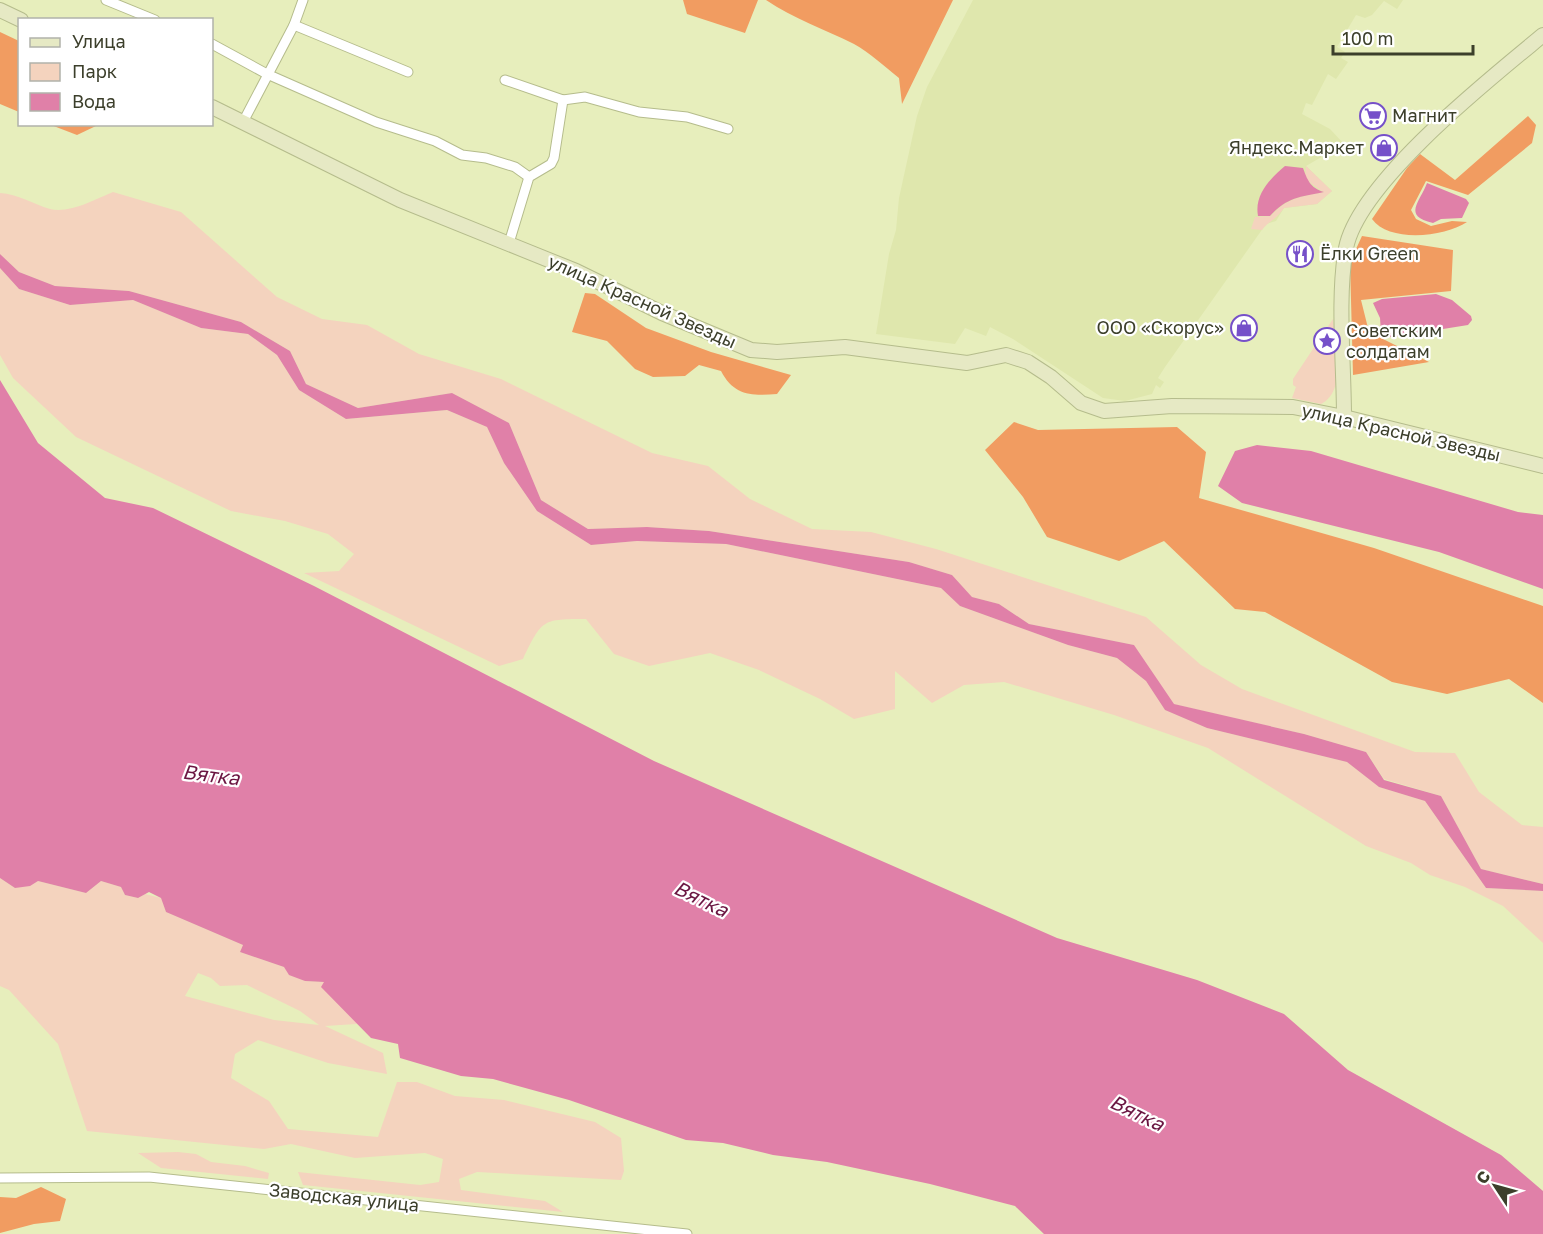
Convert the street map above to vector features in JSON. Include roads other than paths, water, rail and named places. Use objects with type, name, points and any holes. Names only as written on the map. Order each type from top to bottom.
[{"type":"street","points":[[106,0],[150,18]]},
{"type":"street","points":[[243,122],[294,25],[303,0]]},
{"type":"street","points":[[0,10],[18,19]]},
{"type":"street","points":[[294,25],[408,72]]},
{"type":"street","points":[[1344,417],[1346,248],[1356,222],[1389,177],[1419,144],[1543,35]]},
{"type":"street","points":[[213,45],[267,74],[376,122],[435,141],[462,156],[486,158],[515,167],[529,177]]},
{"type":"street","points":[[505,80],[563,100],[585,97],[639,112],[687,117],[728,129]]},
{"type":"street","points":[[509,243],[529,177],[542,171],[554,158],[563,100]]},
{"type":"street","name":"улица Красной Звезды","points":[[213,107],[400,200],[576,271],[662,313],[751,350],[777,352],[845,347],[967,363],[1006,355],[1028,362],[1051,377],[1081,403],[1104,411],[1182,406],[1293,407],[1344,417],[1543,466]]},
{"type":"street","name":"Заводская улица","points":[[0,1178],[149,1177],[687,1234]]},
{"type":"water","points":[[1285,166],[1303,168],[1312,186],[1324,192],[1288,201],[1270,216],[1258,216],[1257,208],[1261,194],[1269,181]]},
{"type":"water","points":[[1427,183],[1466,199],[1469,203],[1462,218],[1441,219],[1433,223],[1418,216],[1416,207]]},
{"type":"water","points":[[0,254],[19,272],[55,286],[129,291],[241,322],[290,351],[306,384],[358,408],[452,393],[509,423],[541,500],[588,529],[647,527],[709,531],[909,562],[952,575],[972,597],[999,604],[1029,624],[1134,645],[1174,704],[1304,734],[1366,752],[1384,780],[1441,796],[1481,869],[1543,884],[1543,891],[1486,888],[1425,801],[1379,787],[1347,762],[1207,728],[1165,710],[1146,681],[1117,658],[1068,645],[960,606],[941,588],[726,544],[637,541],[591,545],[537,511],[504,463],[487,427],[447,410],[346,419],[299,390],[277,355],[248,334],[201,328],[133,300],[70,305],[19,289],[0,268]]},
{"type":"water","points":[[1436,294],[1452,300],[1471,316],[1472,320],[1468,325],[1393,337],[1387,337],[1381,332],[1380,318],[1373,303],[1382,299]]},
{"type":"water","name":"Вятка","points":[[0,380],[38,443],[105,498],[153,508],[314,586],[654,761],[1057,938],[1197,980],[1284,1014],[1348,1070],[1501,1155],[1543,1191],[1543,1234],[1044,1234],[1015,1206],[930,1184],[827,1162],[773,1155],[723,1143],[686,1140],[569,1100],[493,1079],[461,1076],[400,1058],[398,1044],[371,1038],[321,987],[324,982],[305,981],[289,975],[284,967],[240,952],[243,945],[166,912],[161,898],[149,892],[138,898],[125,895],[121,887],[101,881],[86,893],[38,881],[30,886],[15,888],[0,878]]},
{"type":"water","points":[[1257,445],[1311,451],[1518,512],[1543,515],[1543,589],[1439,552],[1242,503],[1218,486],[1235,451]]},
{"type":"place","name":"Магнит","points":[[1373,116]]},
{"type":"place","name":"Яндекс.Маркет","points":[[1384,148]]},
{"type":"place","name":"Ёлки Green","points":[[1300,254]]},
{"type":"place","name":"ООО «Скорус»","points":[[1244,328]]},
{"type":"place","name":"Советским солдатам","points":[[1327,341]]}]
